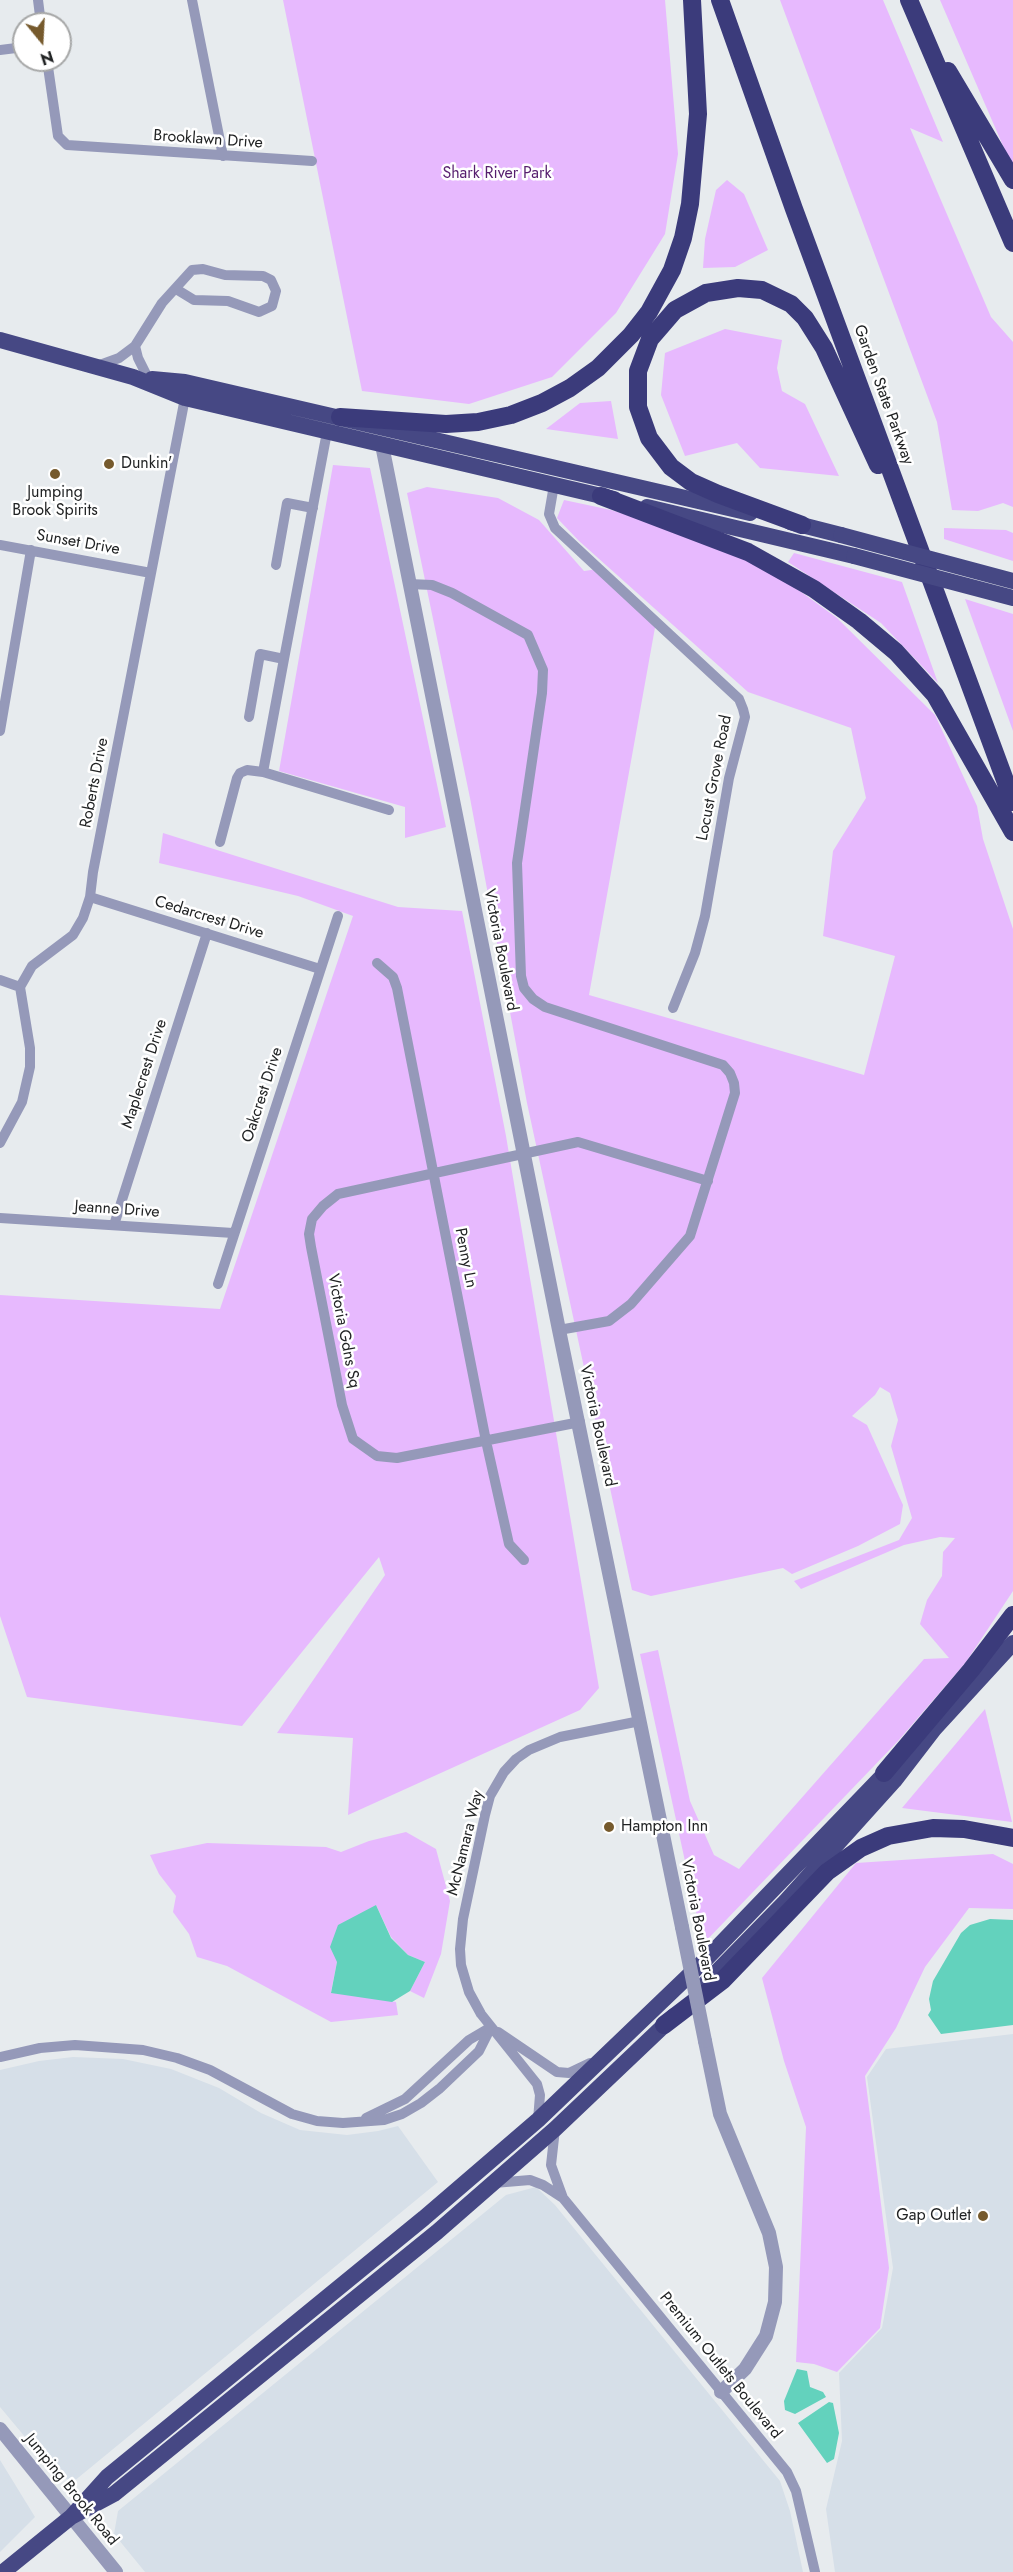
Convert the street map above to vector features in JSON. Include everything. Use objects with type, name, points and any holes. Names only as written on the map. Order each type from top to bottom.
[{"type":"highway","points":[[340,417],[446,424],[478,422],[511,415],[542,403],[570,388],[598,368],[631,335],[649,312],[665,284],[678,255],[688,213],[693,184],[698,114],[692,0]]},
{"type":"highway","name":"Garden State Parkway","points":[[720,0],[782,176],[1013,802]]},
{"type":"highway","points":[[909,0],[1013,243]]},
{"type":"highway","points":[[922,30],[969,103],[1013,180]]},
{"type":"highway","points":[[802,525],[691,482],[663,459],[644,428],[637,395],[639,372],[645,351],[666,318],[696,298],[717,290],[751,288],[773,294],[799,311],[824,348],[860,430],[915,535]]},
{"type":"highway","points":[[0,340],[141,377],[185,382],[802,525],[1013,581]]},
{"type":"highway","points":[[141,377],[185,398],[854,556],[1013,598]]},
{"type":"highway","points":[[602,496],[748,552],[814,589],[859,621],[896,652],[935,695],[1013,832]]},
{"type":"highway","points":[[3,2572],[71,2517],[107,2477],[439,2205],[538,2120],[612,2052],[756,1908],[884,1773],[965,1678],[1013,1615]]},
{"type":"highway","points":[[71,2517],[114,2494],[494,2183],[555,2129],[664,2025],[785,1902],[894,1781],[934,1729],[1013,1643]]},
{"type":"highway","points":[[884,1773],[934,1729]]},
{"type":"highway","points":[[664,2025],[723,1980],[827,1872],[861,1848],[888,1836],[933,1828],[964,1829],[1013,1838]]},
{"type":"street","points":[[192,0],[223,156]]},
{"type":"street","name":"Brooklawn Drive","points":[[49,72],[59,139],[67,145],[312,161]]},
{"type":"street","points":[[95,366],[119,358],[135,346],[162,303],[192,270],[198,268],[225,275],[263,276],[271,280],[276,291],[272,306],[259,312],[228,301],[194,300],[176,289]]},
{"type":"street","points":[[135,346],[141,377]]},
{"type":"street","name":"Roberts Drive","points":[[20,987],[32,966],[72,935],[83,918],[90,897],[185,398]]},
{"type":"street","points":[[263,772],[327,432]]},
{"type":"street","name":"Victoria Boulevard","points":[[382,445],[559,1330],[580,1422],[720,2114],[769,2233],[776,2267],[775,2302],[766,2336],[746,2369],[721,2392]]},
{"type":"street","name":"Locust Grove Road","points":[[554,485],[549,514],[555,528],[739,699],[745,717],[729,778],[705,916],[695,953],[673,1008]]},
{"type":"street","points":[[276,566],[288,503],[313,508]]},
{"type":"street","name":"Sunset Drive","points":[[0,545],[151,573]]},
{"type":"street","points":[[0,731],[31,550]]},
{"type":"street","points":[[409,584],[432,585],[452,593],[528,635],[543,670],[542,693],[517,863],[521,976],[525,988],[533,999],[545,1007],[723,1065],[730,1073],[734,1083],[735,1093],[690,1236],[631,1304],[609,1322],[559,1330]]},
{"type":"street","points":[[249,717],[260,654],[284,659]]},
{"type":"street","points":[[220,842],[240,773],[248,770],[263,772],[389,810]]},
{"type":"street","name":"Cedarcrest Drive","points":[[90,897],[320,969]]},
{"type":"street","name":"Oakcrest Drive","points":[[218,1284],[338,916]]},
{"type":"street","name":"Maplecrest Drive","points":[[114,1225],[207,933]]},
{"type":"street","name":"Penny Ln","points":[[377,963],[393,977],[397,988],[486,1441],[509,1544],[524,1560]]},
{"type":"street","points":[[0,980],[20,987],[30,1048],[30,1067],[22,1102],[0,1143]]},
{"type":"street","name":"Victoria Gdns Sq","points":[[580,1422],[397,1458],[376,1456],[353,1439],[342,1405],[311,1247],[309,1234],[312,1219],[338,1194],[578,1142],[708,1181]]},
{"type":"street","name":"Jeanne Drive","points":[[0,1218],[233,1233]]},
{"type":"street","name":"McNamara Way","points":[[538,2120],[540,2095],[537,2084],[481,2014],[469,1992],[459,1949],[463,1919],[490,1796],[510,1765],[529,1750],[560,1737],[640,1721]]},
{"type":"street","points":[[0,2057],[66,2045],[109,2045],[143,2050],[177,2058],[210,2070],[239,2084],[278,2108],[304,2118],[330,2122],[355,2122],[387,2110],[405,2099],[468,2040],[491,2027]]},
{"type":"street","name":"McNamara Way","points":[[491,2027],[557,2072],[576,2071],[612,2052]]},
{"type":"street","name":"Premium Outlets Boulevard","points":[[555,2129],[551,2165],[563,2198]]},
{"type":"street","name":"Premium Outlets Boulevard","points":[[494,2183],[530,2180],[543,2185],[563,2198],[790,2478],[796,2491],[815,2572]]},
{"type":"street","name":"Jumping Brook Road","points":[[0,2430],[116,2572]]},
{"type":"shaded area","points":[[376,1905],[391,1938],[408,1955],[425,1962],[410,1991],[392,2002],[331,1993],[337,1962],[330,1947],[338,1925]]},
{"type":"shaded area","points":[[990,1919],[1013,1920],[1013,2025],[941,2034],[928,2015],[931,2010],[929,1999],[933,1981],[961,1933],[970,1925]]},
{"type":"shaded area","points":[[1013,2034],[1013,2572],[835,2572],[826,2509],[842,2441],[839,2373],[882,2328],[893,2268],[867,2077],[886,2049]]},
{"type":"shaded area","points":[[73,2057],[123,2059],[171,2069],[219,2088],[261,2113],[300,2130],[347,2135],[398,2126],[438,2182],[73,2482],[56,2474],[0,2407],[0,2070],[39,2061]]},
{"type":"shaded area","points":[[536,2187],[555,2205],[780,2481],[790,2511],[803,2572],[145,2572],[114,2534],[118,2511],[506,2195]]},
{"type":"shaded area","points":[[797,2369],[807,2371],[810,2387],[823,2392],[826,2397],[795,2414],[785,2410],[784,2401]]},
{"type":"shaded area","points":[[829,2402],[833,2403],[839,2433],[834,2459],[827,2463],[798,2423]]},
{"type":"shaded area","points":[[0,2460],[35,2517],[0,2552]]},
{"type":"green space","name":"Shark River Park","points":[[283,0],[665,0],[678,154],[665,234],[616,313],[552,377],[469,404],[362,391]]},
{"type":"green space","points":[[780,0],[883,0],[943,142],[910,128],[991,317],[1013,342],[1013,507],[1003,503],[978,511],[952,510],[937,422]]},
{"type":"green space","points":[[940,0],[1013,0],[1013,163],[1010,162]]},
{"type":"green space","points":[[727,180],[744,194],[768,250],[735,267],[703,268],[705,239],[716,190]]},
{"type":"green space","points":[[725,329],[782,340],[777,368],[782,391],[805,404],[839,476],[760,468],[737,443],[685,456],[661,395],[665,353]]},
{"type":"green space","points":[[611,401],[618,439],[546,429],[580,403]]},
{"type":"green space","points":[[333,465],[370,468],[446,827],[405,838],[405,807],[279,771]]},
{"type":"green space","points":[[427,487],[498,498],[539,520],[584,571],[598,569],[656,622],[589,995],[864,1075],[895,956],[823,936],[833,851],[866,798],[851,728],[748,692],[579,541],[557,518],[564,500],[611,510],[695,536],[771,570],[837,618],[935,715],[977,806],[983,839],[1013,929],[1013,1591],[966,1662],[898,1741],[703,1944],[640,1654],[658,1650],[690,1801],[714,1855],[739,1869],[924,1659],[949,1658],[920,1624],[927,1600],[942,1576],[943,1552],[955,1538],[940,1537],[904,1545],[801,1589],[794,1581],[899,1540],[912,1518],[891,1446],[898,1420],[890,1393],[880,1387],[875,1395],[852,1416],[867,1425],[903,1505],[900,1524],[858,1546],[792,1574],[783,1568],[651,1596],[632,1590],[527,1103],[470,798],[407,493]]},
{"type":"green space","points":[[944,528],[1006,530],[1013,533],[1013,561],[944,539]]},
{"type":"green space","points":[[794,553],[902,582],[938,683],[881,623],[788,562]]},
{"type":"green space","points":[[965,599],[1013,614],[1013,731]]},
{"type":"green space","points":[[163,833],[398,907],[462,911],[506,1136],[599,1688],[580,1710],[348,1815],[353,1738],[277,1733],[385,1575],[379,1557],[242,1726],[27,1697],[0,1616],[0,1295],[220,1309],[353,916],[298,896],[159,863]]},
{"type":"green space","points":[[985,1709],[1012,1822],[902,1808]]},
{"type":"green space","points":[[406,1832],[436,1849],[450,1901],[441,1954],[424,1998],[410,1991],[425,1962],[408,1955],[391,1937],[376,1905],[337,1962],[331,1992],[396,2002],[398,2015],[331,2022],[227,1966],[197,1957],[189,1934],[173,1912],[176,1896],[159,1874],[150,1855],[207,1843],[326,1847],[341,1852],[369,1841]]},
{"type":"green space","points":[[993,1854],[1013,1864],[1013,1909],[969,1908],[925,1967],[896,2028],[865,2076],[889,2268],[880,2328],[837,2372],[814,2364],[796,2362],[806,2127],[784,2061],[762,1978],[856,1863]]},
{"type":"place","name":"Dunkin'","points":[[109,464]]},
{"type":"place","name":"Jumping Brook Spirits","points":[[55,474]]},
{"type":"place","name":"Hampton Inn","points":[[609,1827]]},
{"type":"place","name":"Gap Outlet","points":[[983,2216]]}]
